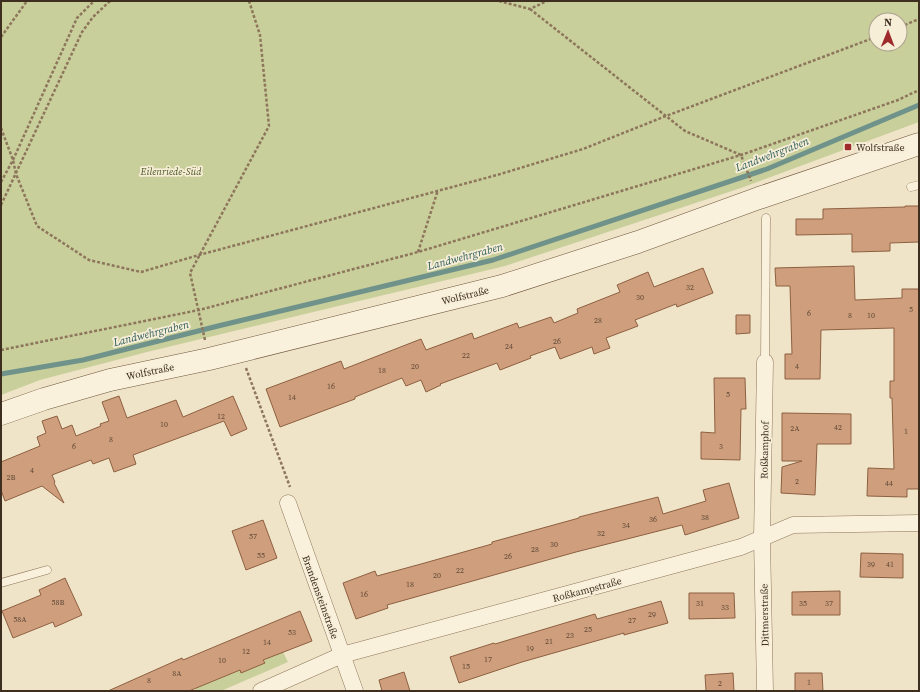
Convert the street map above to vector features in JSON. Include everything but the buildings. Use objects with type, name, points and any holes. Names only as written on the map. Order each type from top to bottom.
[{"type":"street","name":"Wolfstraße","points":[[1,414],[44,399],[110,380],[232,354],[502,286],[638,242],[759,198],[919,144]]},
{"type":"street","name":"Roßkamphof","points":[[762,539],[765,362]]},
{"type":"street","name":"Brandensteinstraße","points":[[288,503],[355,691]]},
{"type":"street","name":"Roßkampstraße","points":[[261,691],[342,655],[734,549],[762,539],[793,525],[919,523]]},
{"type":"street","name":"Dittmerstraße","points":[[762,539],[765,691]]},
{"type":"lane","points":[[765,362],[766,218]]},
{"type":"lane","points":[[1,583],[47,570]]},
{"type":"path","points":[[1,37],[27,1]]},
{"type":"path","points":[[1,182],[13,160],[77,18],[94,1]]},
{"type":"path","points":[[1,205],[82,32],[93,17],[110,1]]},
{"type":"path","points":[[204,337],[190,273],[269,126],[260,34],[248,1]]},
{"type":"path","points":[[499,1],[530,9],[685,131],[741,155],[752,183]]},
{"type":"path","points":[[530,9],[547,1]]},
{"type":"path","points":[[908,23],[919,18]]},
{"type":"path","points":[[1,128],[13,160],[16,174],[37,226],[89,260],[141,272],[497,175],[583,149],[868,40]]},
{"type":"path","points":[[1,350],[199,310],[418,252],[741,155],[898,100],[919,90]]},
{"type":"path","points":[[418,252],[438,190]]},
{"type":"path","points":[[244,364],[292,492],[288,503]]},
{"type":"green space","name":"Eilenriede-Süd","points":[[1,1],[919,1],[919,122],[741,188],[505,266],[147,352],[40,380],[1,395]]},
{"type":"green space","points":[[283,652],[288,662],[221,691],[196,691],[192,680],[204,673],[209,683],[240,670],[241,673],[264,663],[263,660]]},
{"type":"waterway","name":"Landwehrgraben","points":[[1,374],[83,360],[493,260],[767,169],[919,105]]},
{"type":"place","name":"Wolfstraße","points":[[848,147]]}]
